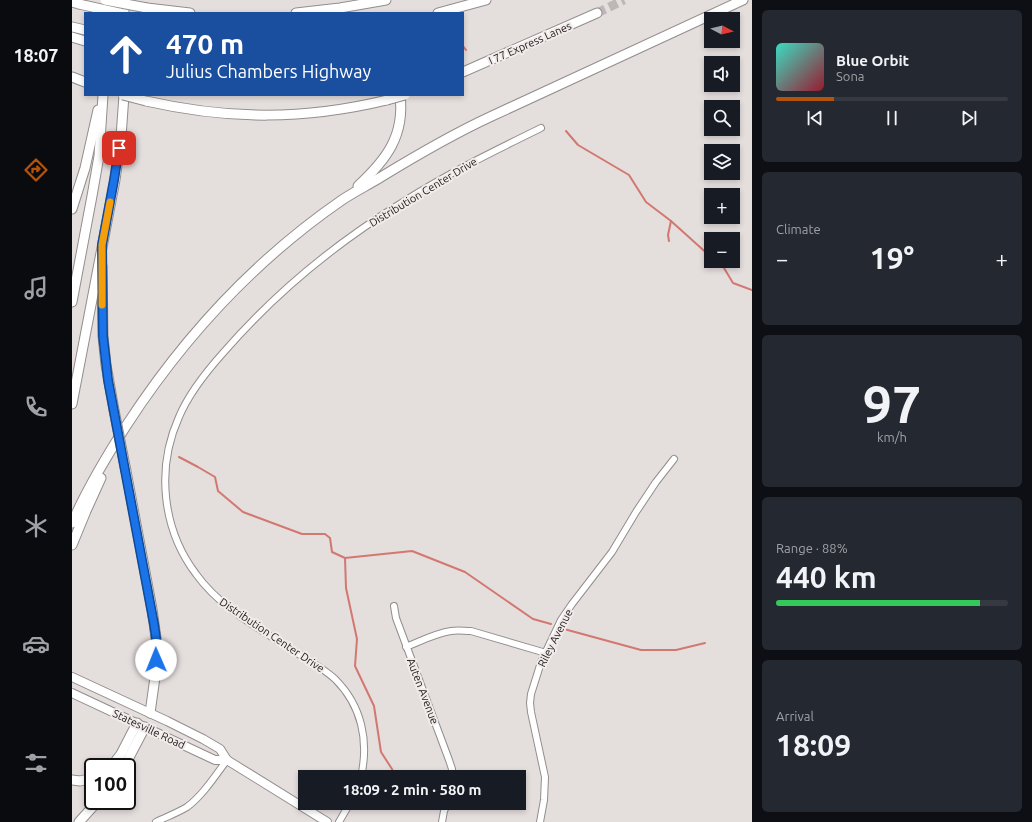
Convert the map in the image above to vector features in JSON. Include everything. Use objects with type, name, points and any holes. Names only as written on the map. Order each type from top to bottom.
[{"type":"highway","points":[[103,12],[104,0],[147,8],[181,12]]},
{"type":"highway","points":[[124,0],[124,12]]},
{"type":"highway","points":[[305,12],[386,0]]},
{"type":"highway","points":[[442,12],[486,0]]},
{"type":"highway","points":[[72,523],[106,456],[155,383],[196,331],[257,269],[319,217],[343,199],[422,152],[471,126],[744,0]]},
{"type":"highway","points":[[75,3],[115,12]]},
{"type":"highway","name":"I 77 Express Lanes","points":[[464,72],[597,13]]},
{"type":"highway","points":[[72,26],[83,29]]},
{"type":"highway","points":[[72,37],[83,41]]},
{"type":"highway","points":[[72,77],[84,82]]},
{"type":"highway","points":[[72,209],[85,168],[102,96]]},
{"type":"highway","points":[[72,302],[99,156],[102,96]]},
{"type":"highway","points":[[72,404],[118,158],[121,137],[123,96]]},
{"type":"highway","points":[[127,96],[177,108],[256,116],[286,115],[353,108],[401,96]]},
{"type":"highway","points":[[343,199],[373,171],[383,160],[390,148],[400,123],[400,96]]},
{"type":"highway","points":[[102,245],[103,336],[106,365],[152,609],[156,638],[156,670],[150,713]]},
{"type":"highway","points":[[72,545],[94,493],[130,419]]},
{"type":"highway","points":[[118,758],[141,725]]},
{"type":"highway","points":[[128,758],[141,725]]},
{"type":"highway","points":[[72,780],[84,780]]},
{"type":"highway","points":[[79,822],[90,810]]},
{"type":"main road","name":"Statesville Road","points":[[72,678],[186,730],[220,749],[227,760],[327,822]]},
{"type":"main road","name":"Statesville Road","points":[[72,693],[215,760],[227,760]]},
{"type":"main road","points":[[141,725],[150,713]]},
{"type":"street","name":"Distribution Center Drive","points":[[362,770],[365,754],[360,720],[353,703],[336,680],[321,668],[244,619],[223,603],[205,586],[184,555],[176,538],[170,519],[166,495],[165,471],[172,436],[179,416],[188,398],[201,379],[260,314],[310,268],[403,201],[465,166],[541,128]]},
{"type":"street","name":"Riley Avenue","points":[[540,822],[544,800],[545,777],[531,712],[530,703],[532,689],[546,652],[561,620],[612,552],[656,482],[674,459]]},
{"type":"street","name":"Auten Avenue","points":[[394,606],[396,618],[406,647],[444,745],[452,770]]},
{"type":"street","points":[[406,647],[443,632],[461,630],[546,652]]},
{"type":"street","points":[[156,822],[178,812],[196,800],[227,760]]},
{"type":"street","points":[[339,822],[346,810]]},
{"type":"street","points":[[442,822],[444,810]]},
{"type":"waterway","points":[[566,131],[578,145],[629,175],[646,202],[671,221],[704,251]]},
{"type":"waterway","points":[[669,241],[668,235],[671,221]]},
{"type":"waterway","points":[[724,268],[733,283],[752,290]]},
{"type":"waterway","points":[[179,457],[215,477],[218,491],[243,512],[302,534],[325,534],[330,538],[332,552],[345,558],[412,551],[465,572],[533,619],[551,624]]},
{"type":"waterway","points":[[345,558],[346,588],[357,639],[355,666],[374,706],[381,752],[392,770]]},
{"type":"waterway","points":[[564,629],[641,650],[676,650],[705,643]]},
{"type":"tunnel","points":[[597,13],[624,0]]},
{"type":"slow traffic","points":[[102,305],[102,245],[110,202]]},
{"type":"route","points":[[119,148],[102,245],[102,321],[104,352],[108,380],[152,609],[157,649],[156,660]]}]
